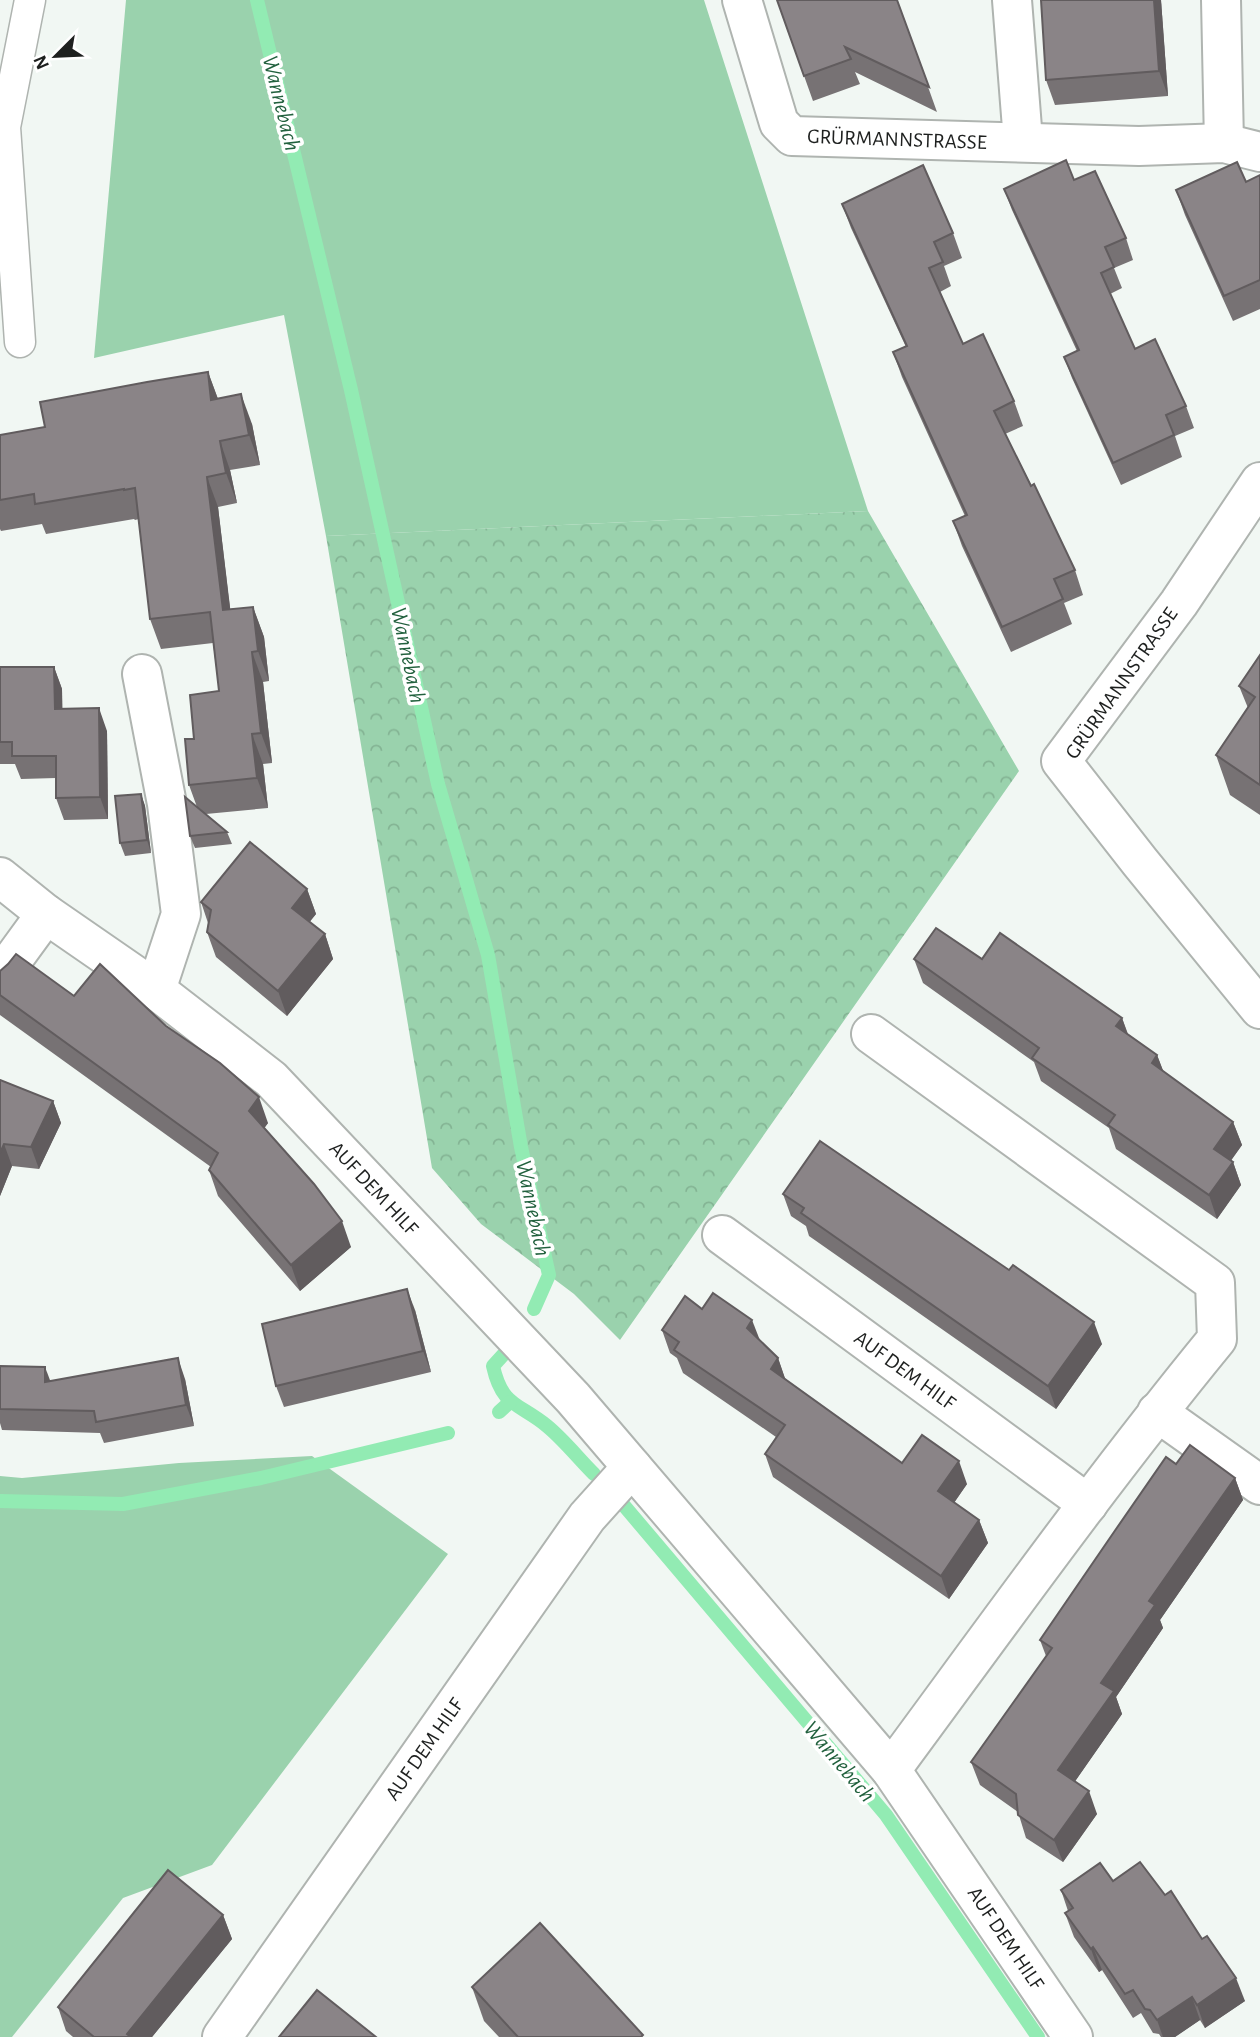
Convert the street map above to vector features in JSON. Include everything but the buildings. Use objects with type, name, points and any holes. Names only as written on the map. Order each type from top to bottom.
[{"type":"street","name":"GRÜRMANNSTRASSE","points":[[742,0],[779,123],[792,136],[1242,147],[1221,0]]},
{"type":"street","points":[[1012,0],[1023,141]]},
{"type":"street","name":"GRÜRMANNSTRASSE","points":[[1260,482],[1178,603],[1061,761],[1260,1009]]},
{"type":"street","points":[[142,674],[167,804],[181,914],[156,990]]},
{"type":"street","name":"AUF DEM HILF","points":[[0,877],[46,914],[156,990],[271,1079],[573,1398],[622,1477],[891,1770],[1073,2037]]},
{"type":"street","points":[[0,977],[46,914]]},
{"type":"street","points":[[871,1034],[1215,1283],[1217,1339],[1157,1412],[891,1770]]},
{"type":"street","name":"AUF DEM HILF","points":[[722,1236],[1088,1504]]},
{"type":"street","points":[[1157,1412],[1260,1485]]},
{"type":"street","name":"AUF DEM HILF","points":[[222,2037],[587,1517],[622,1477]]},
{"type":"lane","points":[[20,342],[2,126],[30,0]]},
{"type":"green space","points":[[126,0],[704,0],[868,511],[326,536],[284,315],[94,358]]},
{"type":"green space","points":[[868,511],[1019,771],[620,1340],[574,1294],[481,1224],[432,1168],[326,536]]},
{"type":"green space","points":[[312,1456],[448,1554],[212,1865],[123,1898],[12,2037],[0,2037],[0,1476],[22,1478],[179,1463]]},
{"type":"waterway","name":"Wannebach","points":[[257,0],[351,390],[438,784],[488,955],[521,1147],[549,1275],[534,1309]]},
{"type":"waterway","name":"Wannebach","points":[[503,1355],[493,1366],[501,1389],[507,1397],[553,1431],[594,1474]]},
{"type":"waterway","points":[[499,1412],[510,1402]]},
{"type":"waterway","points":[[0,1501],[123,1504],[261,1478],[448,1433]]},
{"type":"waterway","name":"Wannebach","points":[[621,1502],[886,1815],[1038,2037]]}]
